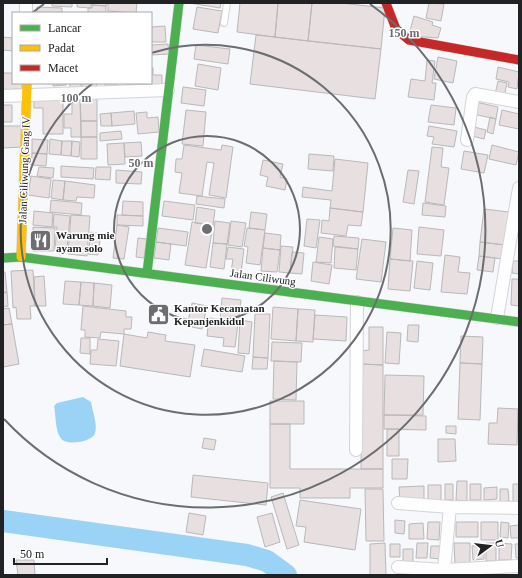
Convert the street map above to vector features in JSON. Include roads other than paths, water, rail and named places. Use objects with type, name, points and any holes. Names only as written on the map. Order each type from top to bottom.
[{"type":"street","points":[[147,273],[179,3]]},
{"type":"street","points":[[386,3],[394,27],[401,36],[409,40],[519,60]]},
{"type":"street","name":"Jalan Ciliwung Gang IV","points":[[20,257],[28,96],[27,84]]},
{"type":"street","points":[[3,96],[168,90]]},
{"type":"street","points":[[467,140],[473,97],[475,94],[519,102]]},
{"type":"street","points":[[497,318],[519,188]]},
{"type":"street","name":"Jalan Ciliwung","points":[[3,258],[20,257],[519,322]]},
{"type":"street","points":[[356,450],[357,302]]},
{"type":"street","points":[[398,503],[450,507],[519,508]]},
{"type":"street","points":[[444,570],[450,507]]},
{"type":"street","points":[[398,567],[444,570],[519,566]]},
{"type":"lane","points":[[224,23],[228,3]]},
{"type":"water","points":[[83,397],[91,402],[95,422],[95,433],[89,439],[84,441],[72,443],[67,442],[58,434],[54,406],[57,403]]},
{"type":"waterway","points":[[3,521],[247,555],[267,561],[286,575]]},
{"type":"place","name":"Warung mie ayam solo","points":[[41,241]]},
{"type":"place","name":"Kantor Kecamatan Kepanjenkidul","points":[[159,314]]}]
